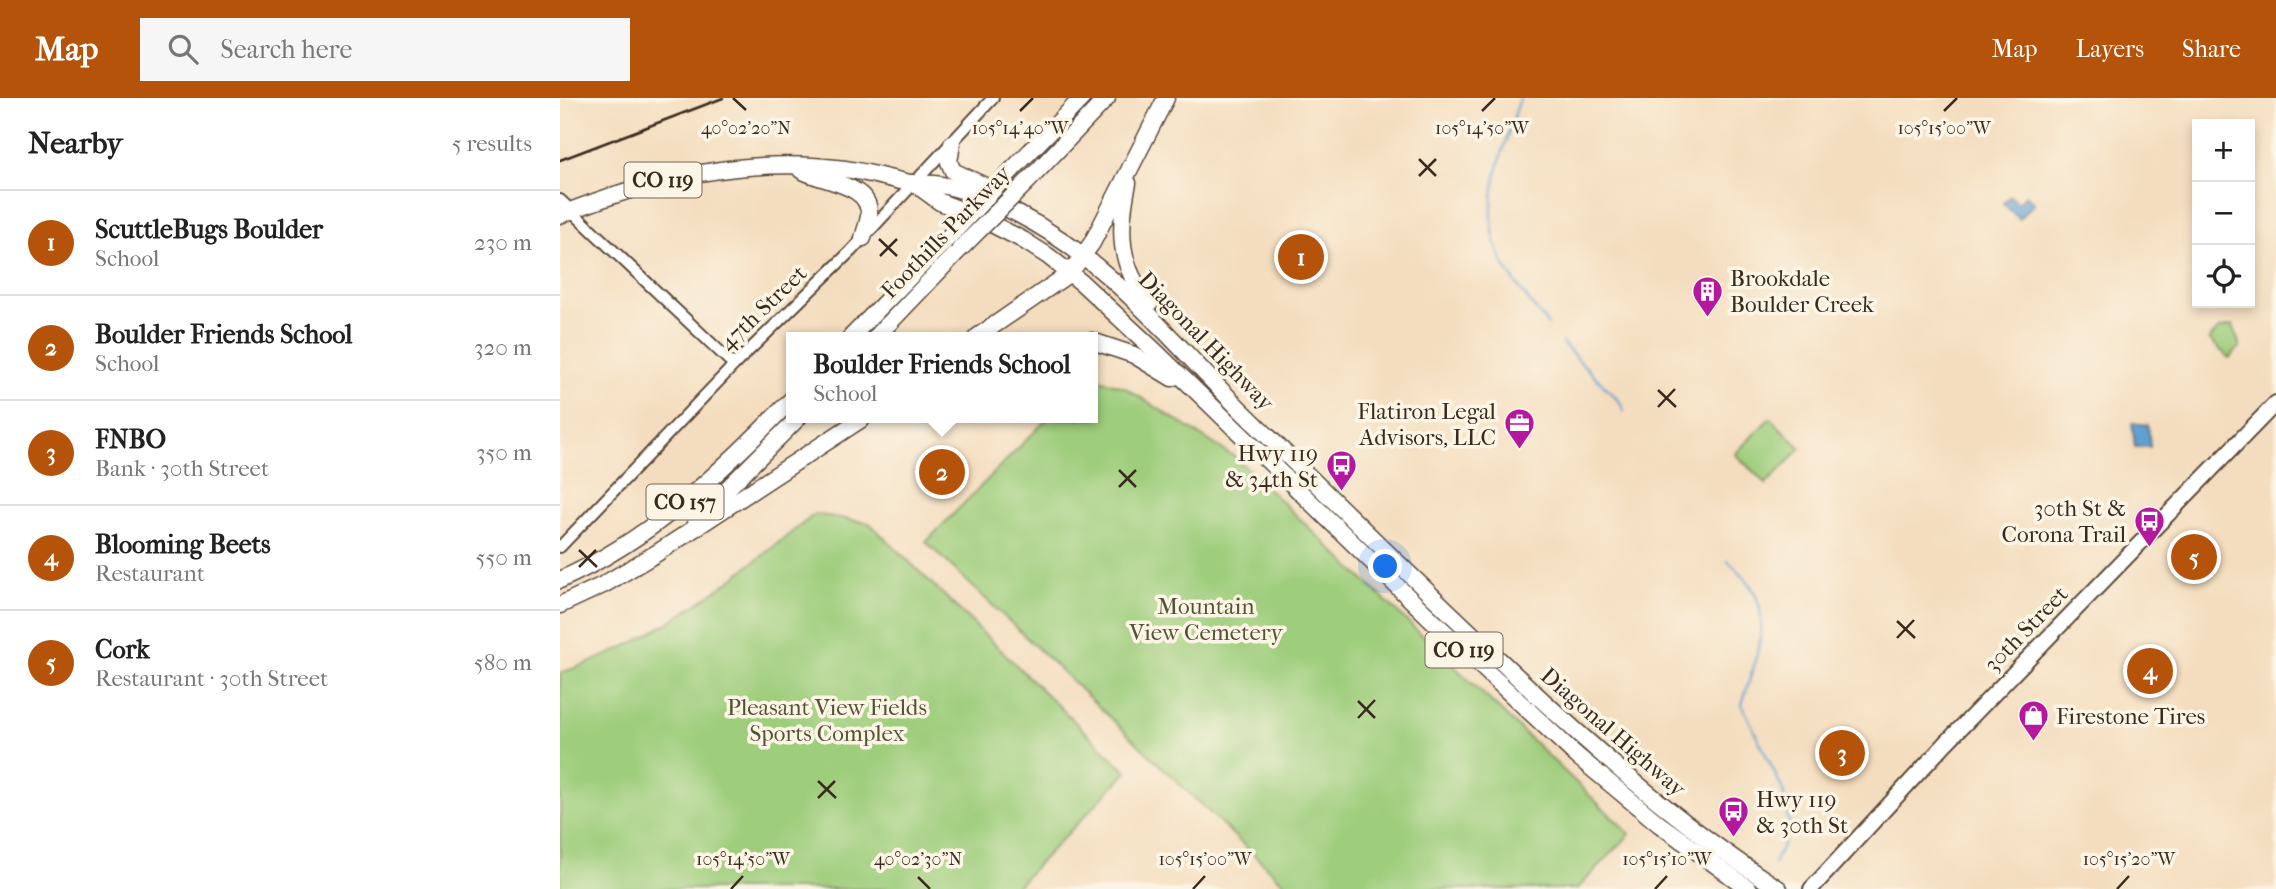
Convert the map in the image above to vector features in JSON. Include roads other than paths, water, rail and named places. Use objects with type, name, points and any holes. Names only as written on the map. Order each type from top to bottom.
[{"type":"highway","name":"Foothills Parkway","points":[[856,332],[1082,98]]},
{"type":"highway","name":"Foothills Parkway","points":[[881,332],[1107,98]]},
{"type":"highway","points":[[984,332],[1070,273],[1084,255],[1166,98]]},
{"type":"highway","points":[[952,144],[949,162],[953,171],[1042,215],[1067,243]]},
{"type":"highway","points":[[1136,158],[1121,219],[1127,267],[1144,297],[1224,384],[1237,406]]},
{"type":"highway","points":[[793,165],[804,173],[854,190],[865,199],[870,214],[863,238]]},
{"type":"highway","name":"Diagonal Highway","points":[[564,209],[675,177],[739,166],[793,165],[845,169],[914,183],[945,185],[1017,214],[1067,243],[1123,287],[1237,406],[1467,630],[1589,744],[1683,822],[1779,889]]},
{"type":"highway","name":"Diagonal Highway","points":[[914,183],[940,202],[978,217],[1023,240],[1070,273],[1154,350],[1432,620],[1577,756],[1659,824],[1749,889]]},
{"type":"highway","name":"CO 119","points":[[1098,343],[1149,362],[1203,399]]},
{"type":"highway","name":"CO 157","points":[[560,580],[615,552],[687,500],[786,405]]},
{"type":"highway","name":"CO 157","points":[[657,553],[714,503],[793,423]]},
{"type":"highway","points":[[560,605],[603,585],[657,553],[855,423]]},
{"type":"highway","points":[[1577,756],[1589,744]]},
{"type":"main road","name":"30th Street","points":[[1811,889],[1946,743],[2276,403]]},
{"type":"street","name":"47th Street","points":[[561,545],[734,365],[863,238],[993,98]]},
{"type":"street","points":[[564,209],[734,365]]},
{"type":"water","points":[[2026,195],[2034,203],[2019,219],[2003,203],[2010,196],[2018,203]]},
{"type":"water","points":[[2132,423],[2148,425],[2150,447],[2135,447]]},
{"type":"waterway","points":[[1520,98],[1495,181],[1492,223],[1496,244],[1508,272],[1548,325]]},
{"type":"waterway","points":[[1562,343],[1620,402],[1624,411]]},
{"type":"waterway","points":[[1728,561],[1750,585],[1761,614],[1756,660],[1742,705],[1783,790],[1790,829],[1774,864]]},
{"type":"railway","points":[[560,160],[723,98]]},
{"type":"place","name":"ScuttleBugs Boulder","points":[[1301,257]]},
{"type":"place","name":"Brookdale Boulder Creek","points":[[1707,318]]},
{"type":"place","name":"Flatiron Legal Advisors, LLC","points":[[1519,451]]},
{"type":"place","name":"Boulder Friends School","points":[[942,472]]},
{"type":"place","name":"Hwy 119 & 34th St","points":[[1341,493]]},
{"type":"place","name":"30th St & Corona Trail","points":[[2149,548]]},
{"type":"place","name":"Cork","points":[[2194,557]]},
{"type":"place","name":"Blooming Beets","points":[[2150,671]]},
{"type":"place","name":"Firestone Tires","points":[[2033,743]]},
{"type":"place","name":"FNBO","points":[[1842,753]]},
{"type":"place","name":"Hwy 119 & 30th St","points":[[1733,839]]},
{"type":"park label","name":"Mountain View Cemetery","points":[[1206,619]]},
{"type":"park label","name":"Pleasant View Fields Sports Complex","points":[[827,720]]}]
